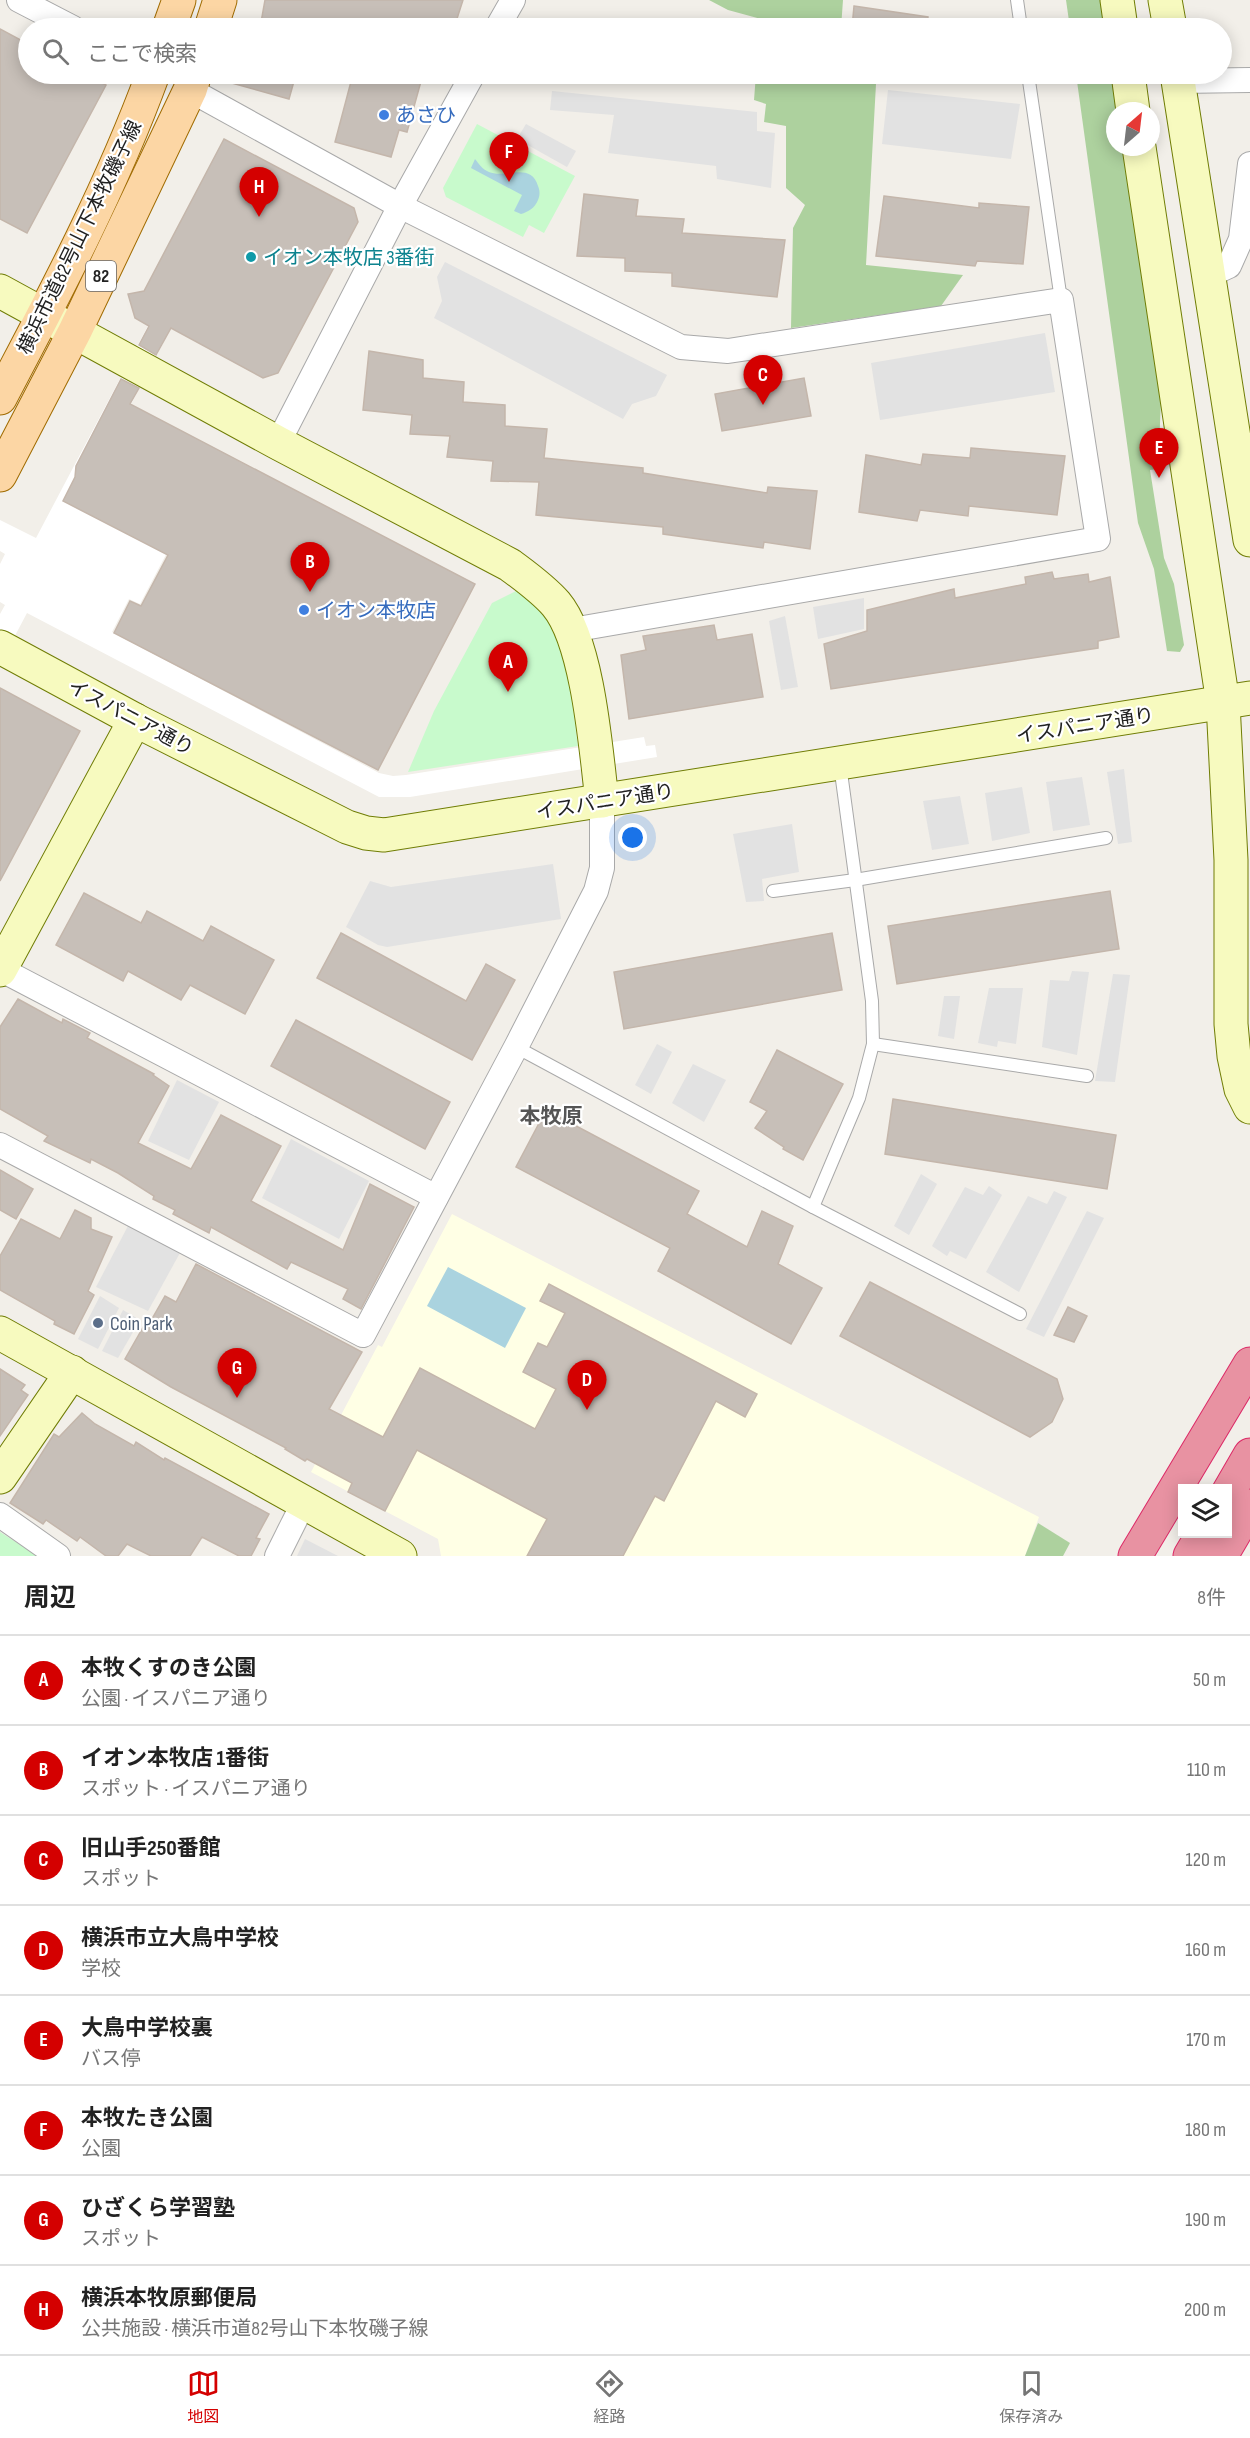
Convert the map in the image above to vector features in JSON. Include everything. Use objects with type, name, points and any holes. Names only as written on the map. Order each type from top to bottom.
[{"type":"highway","points":[[1135,1556],[1250,1364]]},
{"type":"highway","points":[[1135,1556],[1250,1376]]},
{"type":"highway","points":[[1232,1485],[1250,1455]]},
{"type":"highway","points":[[1221,1556],[1250,1506]]},
{"type":"highway","points":[[1190,1556],[1200,1538]]},
{"type":"highway","points":[[1243,1556],[1250,1544]]},
{"type":"main road","points":[[173,18],[179,0]]},
{"type":"main road","points":[[214,18],[220,0]]},
{"type":"main road","name":"横浜市道82号山下本牧磯子線","points":[[0,398],[104,194],[134,126],[149,84]]},
{"type":"main road","name":"横浜市道82号山下本牧磯子線","points":[[0,476],[75,331],[192,84]]},
{"type":"street","points":[[19,0],[54,18]]},
{"type":"street","points":[[503,18],[513,0]]},
{"type":"street","points":[[1117,0],[1120,18]]},
{"type":"street","points":[[1166,0],[1169,18]]},
{"type":"street","points":[[1232,79],[1250,80]]},
{"type":"street","points":[[196,84],[400,207],[681,347],[728,351],[1060,300],[1098,539],[572,630]]},
{"type":"street","points":[[278,443],[400,207],[468,84]]},
{"type":"street","points":[[1129,84],[1132,102]]},
{"type":"street","points":[[1179,84],[1250,540]]},
{"type":"street","points":[[1141,156],[1236,701],[1231,860],[1232,1024],[1234,1056],[1241,1089],[1250,1107]]},
{"type":"street","points":[[1209,275],[1228,266],[1241,239],[1250,164]]},
{"type":"street","points":[[0,291],[278,443],[510,565],[536,584],[557,605],[572,630],[581,659],[602,801],[603,868],[596,891],[516,1047],[363,1335],[0,1145]]},
{"type":"street","name":"イスパニア通り","points":[[0,647],[135,720],[347,827],[366,833],[400,834],[1236,701]]},
{"type":"street","points":[[135,720],[0,969],[436,1197]]},
{"type":"street","points":[[0,1333],[400,1556]]},
{"type":"street","points":[[0,1477],[72,1372]]},
{"type":"street","points":[[278,1556],[304,1502]]},
{"type":"street","points":[[0,1515],[58,1556]]},
{"type":"lane","points":[[1017,0],[1020,18]]},
{"type":"lane","points":[[1029,84],[1060,300]]},
{"type":"lane","points":[[813,1207],[860,1098],[873,1044],[872,1002],[840,764]]},
{"type":"lane","points":[[773,891],[855,880],[1106,838]]},
{"type":"lane","points":[[873,1044],[1087,1076]]},
{"type":"lane","points":[[516,1047],[813,1207],[1020,1314]]},
{"type":"shaded area","points":[[888,90],[1020,104],[1011,159],[882,144]]},
{"type":"shaded area","points":[[552,91],[757,112],[757,131],[775,133],[771,188],[717,179],[716,166],[608,153],[614,115],[550,110]]},
{"type":"shaded area","points":[[526,124],[576,151],[567,167],[517,139]]},
{"type":"shaded area","points":[[445,262],[667,375],[656,396],[632,404],[623,419],[434,318],[442,301],[437,277]]},
{"type":"shaded area","points":[[1045,333],[1055,392],[880,420],[871,363]]},
{"type":"shaded area","points":[[864,598],[864,629],[818,639],[813,607]]},
{"type":"shaded area","points":[[785,616],[798,687],[781,690],[769,621]]},
{"type":"shaded area","points":[[1124,769],[1132,842],[1118,844],[1107,772]]},
{"type":"shaded area","points":[[1082,777],[1090,825],[1053,831],[1046,782]]},
{"type":"shaded area","points":[[1022,787],[1030,833],[992,841],[985,793]]},
{"type":"shaded area","points":[[960,796],[969,844],[932,850],[923,801]]},
{"type":"shaded area","points":[[792,824],[799,872],[762,879],[764,901],[746,902],[733,834]]},
{"type":"shaded area","points":[[553,864],[561,919],[387,947],[378,945],[346,927],[370,881],[391,887]]},
{"type":"shaded area","points":[[1072,971],[1089,972],[1077,1055],[1042,1047],[1050,980],[1069,981]]},
{"type":"shaded area","points":[[1113,974],[1130,975],[1115,1082],[1095,1081]]},
{"type":"shaded area","points":[[989,988],[1023,988],[1016,1044],[998,1041],[997,1047],[978,1043]]},
{"type":"shaded area","points":[[944,996],[960,996],[954,1039],[938,1036]]},
{"type":"shaded area","points":[[657,1044],[672,1052],[651,1094],[635,1085]]},
{"type":"shaded area","points":[[693,1064],[726,1080],[704,1122],[672,1103]]},
{"type":"shaded area","points":[[177,1080],[219,1102],[189,1160],[148,1141]]},
{"type":"shaded area","points":[[291,1139],[369,1181],[339,1239],[262,1198]]},
{"type":"shaded area","points":[[921,1174],[937,1184],[909,1235],[894,1226]]},
{"type":"shaded area","points":[[989,1186],[1002,1195],[966,1259],[950,1251],[947,1256],[932,1246],[965,1187],[983,1195]]},
{"type":"shaded area","points":[[1054,1191],[1067,1197],[1019,1292],[986,1272],[1028,1196],[1047,1204]]},
{"type":"shaded area","points":[[1087,1211],[1104,1218],[1044,1337],[1026,1329]]},
{"type":"shaded area","points":[[452,1214],[1039,1517],[1025,1556],[441,1556],[438,1539],[311,1472],[378,1345],[382,1347]]},
{"type":"shaded area","points":[[129,1224],[181,1251],[148,1311],[96,1287]]},
{"type":"shaded area","name":"Coin Park","points":[[100,1296],[119,1308],[98,1349],[78,1339]]},
{"type":"shaded area","points":[[123,1310],[140,1320],[118,1358],[102,1351]]},
{"type":"shaded area","points":[[305,1539],[338,1556],[297,1556]]},
{"type":"green space","points":[[709,0],[843,0],[842,18],[757,18],[728,10]]},
{"type":"green space","points":[[1066,0],[1100,0],[1103,18],[1069,18]]},
{"type":"green space","points":[[755,84],[876,84],[866,265],[963,275],[941,306],[791,328],[793,228],[805,205],[786,188],[786,126],[764,122],[766,104],[754,100]]},
{"type":"green space","points":[[1077,84],[1113,84],[1116,102],[1106,102],[1106,156],[1124,156],[1161,401],[1158,469],[1150,470],[1164,558],[1174,584],[1184,645],[1180,652],[1167,651],[1154,569],[1138,523]]},
{"type":"green space","points":[[477,124],[575,176],[544,233],[529,225],[523,237],[446,197],[443,188]]},
{"type":"green space","points":[[520,589],[543,613],[560,647],[569,679],[578,746],[408,772],[434,711],[492,603]]},
{"type":"green space","points":[[1038,1523],[1070,1543],[1063,1556],[1025,1556]]},
{"type":"green space","points":[[0,1532],[38,1556],[0,1556]]},
{"type":"water","points":[[475,159],[483,168],[495,174],[524,172],[530,174],[535,179],[539,190],[535,205],[529,211],[521,214],[514,211],[522,195],[471,168]]},
{"type":"water","points":[[448,1267],[526,1308],[505,1348],[427,1306]]},
{"type":"pier","points":[[151,320],[170,330],[83,496],[172,543],[140,604],[129,599],[112,632],[379,773],[393,776],[406,775],[644,737],[646,746],[655,745],[657,757],[410,797],[379,797],[27,613],[0,664],[0,614],[5,605],[0,602],[0,564],[5,554],[0,551],[0,520],[36,538]]},
{"type":"building","points":[[265,0],[463,0],[457,18],[262,18]]},
{"type":"building","points":[[854,6],[928,17],[928,18],[853,18]]},
{"type":"building","points":[[0,29],[18,39],[18,84],[106,85],[27,233],[0,219]]},
{"type":"building","points":[[235,84],[293,84],[289,99]]},
{"type":"building","points":[[350,84],[420,84],[407,132],[399,130],[391,157],[335,142]]},
{"type":"building","name":"イオン本牧店 3番街","points":[[224,139],[354,208],[358,222],[278,373],[263,378],[171,328],[156,355],[139,345],[149,326],[135,318],[128,294],[144,291]]},
{"type":"building","points":[[584,194],[638,200],[636,216],[684,219],[682,233],[785,240],[777,297],[672,286],[672,273],[625,271],[625,258],[577,256]]},
{"type":"building","points":[[884,196],[979,208],[979,203],[1029,207],[1023,264],[977,261],[975,266],[876,256]]},
{"type":"building","points":[[369,351],[423,360],[423,378],[464,382],[463,402],[505,405],[505,426],[547,429],[544,458],[643,468],[643,473],[767,493],[768,487],[817,491],[810,549],[764,542],[763,548],[663,534],[663,527],[536,515],[539,482],[491,481],[493,461],[447,457],[450,436],[410,434],[412,415],[363,410]]},
{"type":"building","points":[[804,378],[811,416],[722,431],[715,394]]},
{"type":"building","points":[[121,379],[139,388],[130,404],[475,584],[378,770],[114,633],[130,601],[141,606],[168,555],[63,501],[75,477],[76,466]]},
{"type":"building","points":[[971,448],[1065,456],[1057,515],[969,506],[968,516],[920,510],[917,521],[859,512],[866,455],[921,465],[923,454],[970,458]]},
{"type":"building","points":[[1052,572],[1054,579],[1088,574],[1089,582],[1110,577],[1119,637],[1098,641],[1098,648],[831,689],[824,644],[867,631],[867,610],[954,589],[955,598],[1026,584],[1025,577]]},
{"type":"building","points":[[714,625],[717,640],[752,634],[763,697],[629,719],[621,655],[646,650],[643,636]]},
{"type":"building","points":[[0,688],[80,731],[0,881]]},
{"type":"building","points":[[1110,891],[1119,949],[897,984],[888,926]]},
{"type":"building","points":[[84,893],[141,923],[147,911],[203,941],[211,926],[274,960],[245,1014],[190,985],[181,1000],[128,971],[123,981],[56,945]]},
{"type":"building","points":[[341,933],[466,1001],[486,964],[515,980],[472,1060],[317,978]]},
{"type":"building","points":[[832,933],[842,990],[624,1029],[614,972]]},
{"type":"building","points":[[18,999],[62,1023],[63,1019],[90,1033],[87,1038],[154,1074],[169,1086],[138,1143],[191,1169],[221,1115],[281,1146],[251,1201],[343,1250],[370,1184],[414,1207],[361,1309],[343,1299],[348,1289],[291,1262],[287,1269],[211,1227],[209,1233],[173,1214],[175,1210],[153,1199],[154,1196],[118,1173],[91,1159],[90,1163],[44,1141],[48,1136],[0,1109],[0,1027]]},
{"type":"building","points":[[296,1020],[450,1102],[425,1149],[271,1066]]},
{"type":"building","points":[[777,1050],[843,1084],[803,1160],[783,1149],[784,1147],[755,1128],[767,1111],[750,1102]]},
{"type":"building","points":[[893,1099],[1116,1135],[1107,1189],[885,1154]]},
{"type":"building","points":[[546,1110],[699,1191],[687,1214],[747,1247],[762,1211],[793,1226],[778,1264],[822,1288],[791,1344],[658,1271],[670,1248],[516,1167]]},
{"type":"building","points":[[0,1170],[33,1189],[16,1219],[0,1210]]},
{"type":"building","points":[[75,1210],[91,1218],[91,1229],[112,1237],[88,1291],[94,1295],[74,1334],[0,1290],[0,1256],[21,1219],[60,1239]]},
{"type":"building","points":[[196,1264],[362,1352],[329,1409],[383,1437],[420,1368],[535,1429],[556,1389],[523,1372],[538,1343],[547,1347],[565,1313],[540,1301],[549,1284],[757,1394],[745,1417],[716,1401],[664,1501],[655,1496],[623,1556],[527,1556],[547,1519],[417,1450],[385,1511],[348,1492],[352,1483],[307,1459],[305,1461],[286,1448],[171,1387],[125,1359],[146,1322],[149,1324],[165,1296],[176,1302]]},
{"type":"building","points":[[870,1282],[1057,1379],[1063,1399],[1052,1422],[1030,1437],[840,1336]]},
{"type":"building","points":[[1068,1307],[1087,1316],[1074,1342],[1054,1335]]},
{"type":"building","points":[[0,1369],[25,1385],[21,1390],[28,1395],[0,1436]]},
{"type":"building","points":[[82,1413],[95,1424],[134,1446],[136,1442],[164,1460],[165,1458],[269,1514],[256,1538],[260,1539],[251,1556],[239,1556],[202,1537],[190,1556],[151,1556],[127,1544],[118,1556],[106,1556],[80,1537],[77,1541],[46,1520],[43,1524],[10,1503],[54,1434],[59,1437]]},
{"type":"place","name":"あさひ","points":[[384,115]]},
{"type":"place","name":"本牧たき公園","points":[[509,182]]},
{"type":"place","name":"横浜本牧原郵便局","points":[[259,217]]},
{"type":"place","name":"イオン本牧店 3番街","points":[[251,257]]},
{"type":"place","name":"旧山手250番館","points":[[763,405]]},
{"type":"place","name":"大鳥中学校裏","points":[[1159,478]]},
{"type":"place","name":"イオン本牧店 1番街","points":[[310,592]]},
{"type":"place","name":"イオン本牧店","points":[[304,610]]},
{"type":"place","name":"本牧くすのき公園","points":[[508,692]]},
{"type":"place","name":"Coin Park","points":[[98,1323]]},
{"type":"place","name":"ひざくら学習塾","points":[[237,1398]]},
{"type":"place","name":"横浜市立大鳥中学校","points":[[587,1410]]},
{"type":"district","name":"本牧原","points":[[551,1116]]}]
